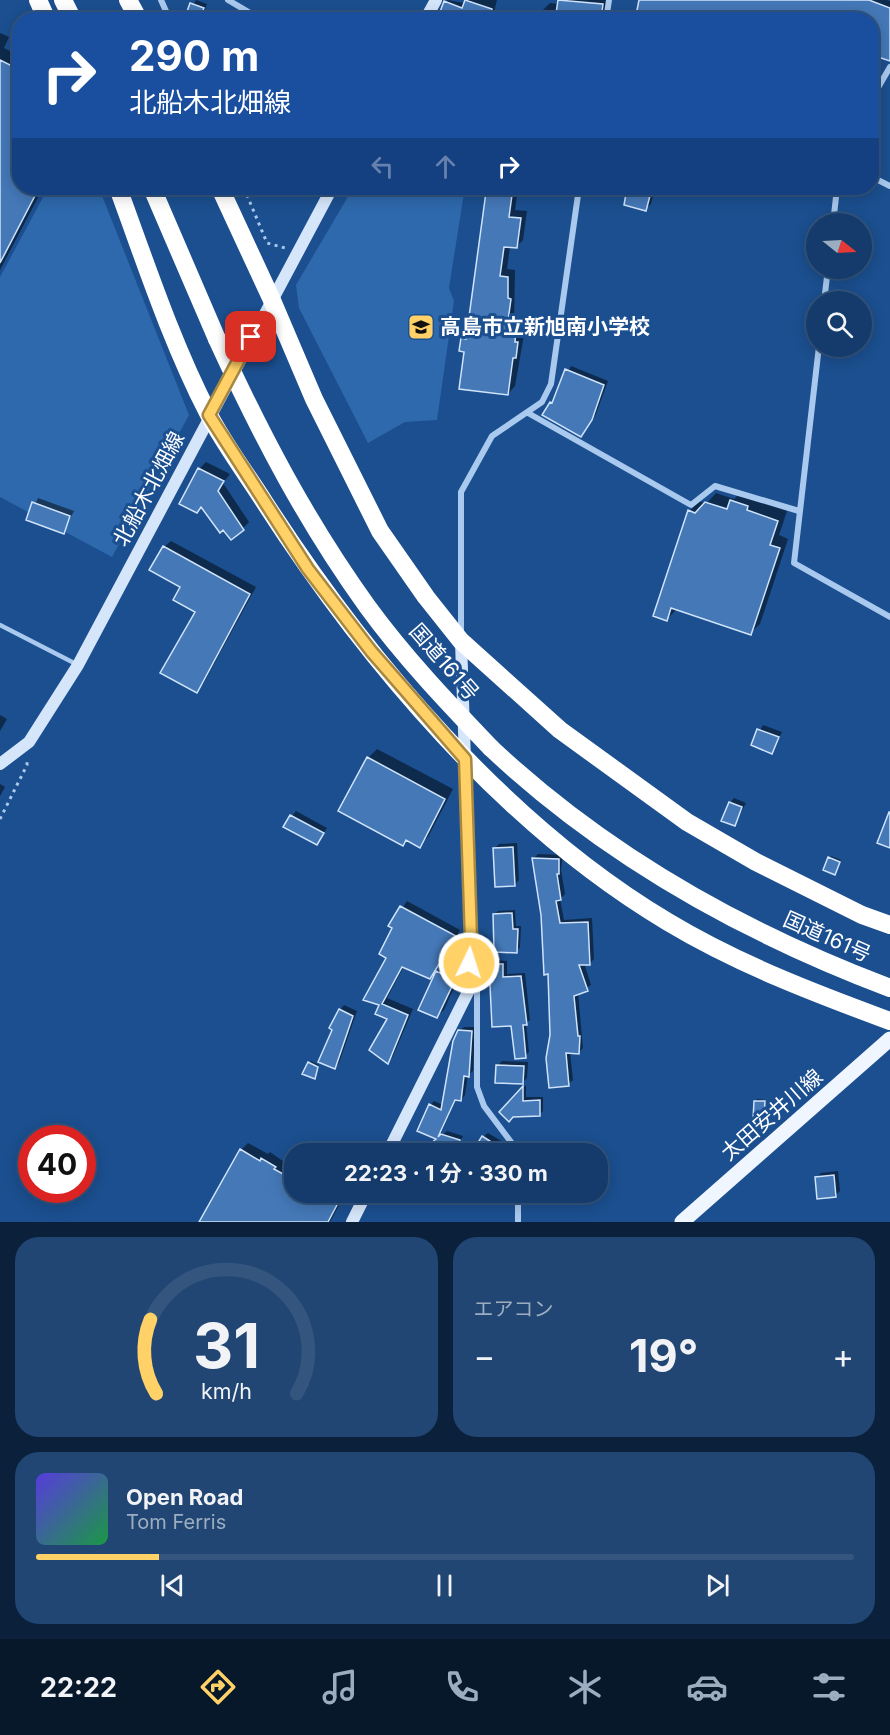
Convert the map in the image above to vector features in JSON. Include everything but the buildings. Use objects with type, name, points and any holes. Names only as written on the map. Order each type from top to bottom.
[{"type":"highway","points":[[121,195],[168,325],[209,415],[308,569],[371,651],[465,759],[593,872],[667,922],[761,969],[890,1020]]},
{"type":"highway","name":"国道161号","points":[[155,195],[260,433],[303,509],[336,560],[400,647],[491,748],[548,800],[654,875],[776,940],[890,988]]},
{"type":"highway","points":[[223,195],[314,399],[380,531],[426,597],[461,641],[560,730],[687,822],[766,867],[862,915],[890,925]]},
{"type":"main road","name":"北船木北畑線","points":[[0,764],[29,742],[78,665],[296,251],[328,195]]},
{"type":"main road","points":[[392,1143],[470,988],[477,966],[469,963],[471,938],[461,641]]},
{"type":"main road","name":"太田安井川線","points":[[681,1222],[890,1039]]},
{"type":"main road","points":[[352,1222],[362,1203]]},
{"type":"street","points":[[228,0],[248,12]]},
{"type":"street","points":[[879,86],[890,67]]},
{"type":"street","points":[[461,641],[461,492],[492,436],[542,402],[551,384],[578,195]]},
{"type":"street","points":[[834,213],[836,195]]},
{"type":"street","points":[[818,357],[794,563],[890,617]]},
{"type":"street","points":[[528,413],[691,505],[715,486],[799,511]]},
{"type":"street","points":[[477,966],[477,1087],[484,1106],[512,1143]]},
{"type":"street","points":[[518,1203],[518,1222]]},
{"type":"lane","points":[[0,625],[78,665]]},
{"type":"path","points":[[247,195],[267,243],[296,251]]},
{"type":"path","points":[[0,819],[27,765],[29,742]]},
{"type":"shaded area","points":[[44,195],[102,195],[189,415],[112,557],[0,497],[0,277]]},
{"type":"shaded area","points":[[349,195],[464,195],[449,288],[454,301],[437,420],[405,422],[368,443],[299,308],[296,285]]},
{"type":"place","name":"高島市立新旭南小学校","points":[[421,327]]},
{"type":"route","points":[[251,337],[209,415],[308,569],[371,651],[465,759],[471,938],[469,963]]}]
